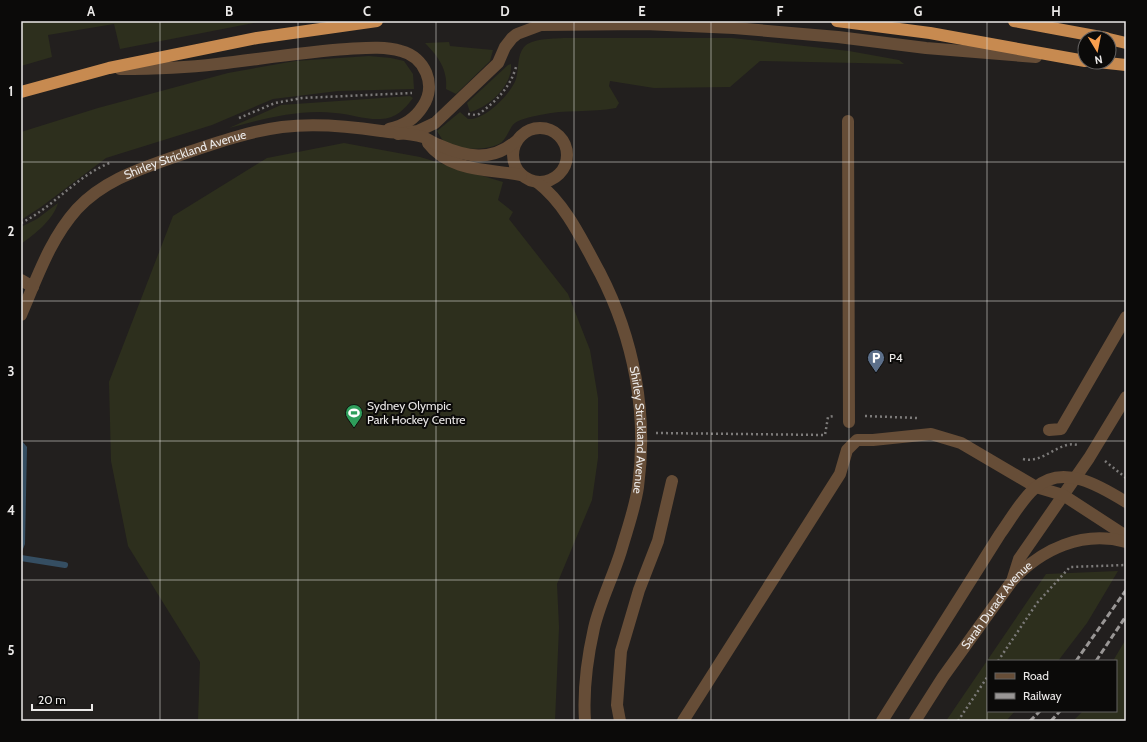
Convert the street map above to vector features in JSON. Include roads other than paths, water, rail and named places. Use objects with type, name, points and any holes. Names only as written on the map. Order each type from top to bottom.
[{"type":"highway","points":[[21,92],[109,68],[257,38],[377,21]]},
{"type":"highway","points":[[838,21],[930,34],[1077,59]]},
{"type":"highway","points":[[1014,21],[1077,33]]},
{"type":"street","points":[[398,134],[418,131],[435,123],[498,63],[505,47],[512,38],[517,34],[541,26],[645,24],[734,28],[838,37],[926,48],[1077,60]]},
{"type":"street","points":[[109,68],[171,69],[326,50],[379,48],[402,51],[413,56],[426,70],[430,85],[428,99],[418,113],[406,124],[378,131]]},
{"type":"street","points":[[848,121],[849,422]]},
{"type":"street","name":"Shirley Strickland Avenue","points":[[21,315],[51,246],[77,209],[90,196],[124,175],[204,147],[281,127],[329,125],[424,137],[449,149],[478,155],[499,154],[515,142]]},
{"type":"street","points":[[521,175],[512,160],[512,151],[515,142],[524,132],[535,127],[551,129],[558,134],[563,140],[567,155],[562,170],[554,178],[551,187],[556,201]]},
{"type":"street","points":[[424,137],[439,154],[454,163],[479,169],[521,175],[537,182],[554,178]]},
{"type":"street","name":"Shirley Strickland Avenue","points":[[537,182],[556,201],[588,252],[621,319],[636,373],[642,433],[638,488],[621,552],[594,627],[584,693],[585,721]]},
{"type":"street","points":[[21,280],[33,287]]},
{"type":"street","points":[[1049,430],[1061,428],[1126,317]]},
{"type":"street","points":[[1012,581],[1019,559],[1098,445],[1126,397]]},
{"type":"street","points":[[683,721],[840,474],[847,450],[857,440],[873,440],[931,434],[950,438],[1036,487],[1063,495],[1115,527],[1126,536]]},
{"type":"street","points":[[882,721],[1000,534],[1020,505],[1036,487],[1053,478],[1075,478],[1097,485],[1126,502]]},
{"type":"street","points":[[620,721],[617,706],[621,651],[639,590],[658,541],[672,481]]},
{"type":"street","name":"Sarah Durack Avenue","points":[[915,721],[943,678],[1012,581],[1031,563],[1062,545],[1090,538],[1112,538],[1126,542]]},
{"type":"water","points":[[22,441],[27,447],[25,544],[21,554]]},
{"type":"waterway","points":[[21,558],[65,565]]},
{"type":"railway","points":[[1077,660],[1126,590]]},
{"type":"railway","points":[[1097,660],[1126,616]]},
{"type":"railway","points":[[1030,721],[1039,712]]},
{"type":"railway","points":[[1051,721],[1059,712]]},
{"type":"place","name":"P4","points":[[876,373]]},
{"type":"place","name":"Sydney Olympic Park Hockey Centre","points":[[354,428]]}]
